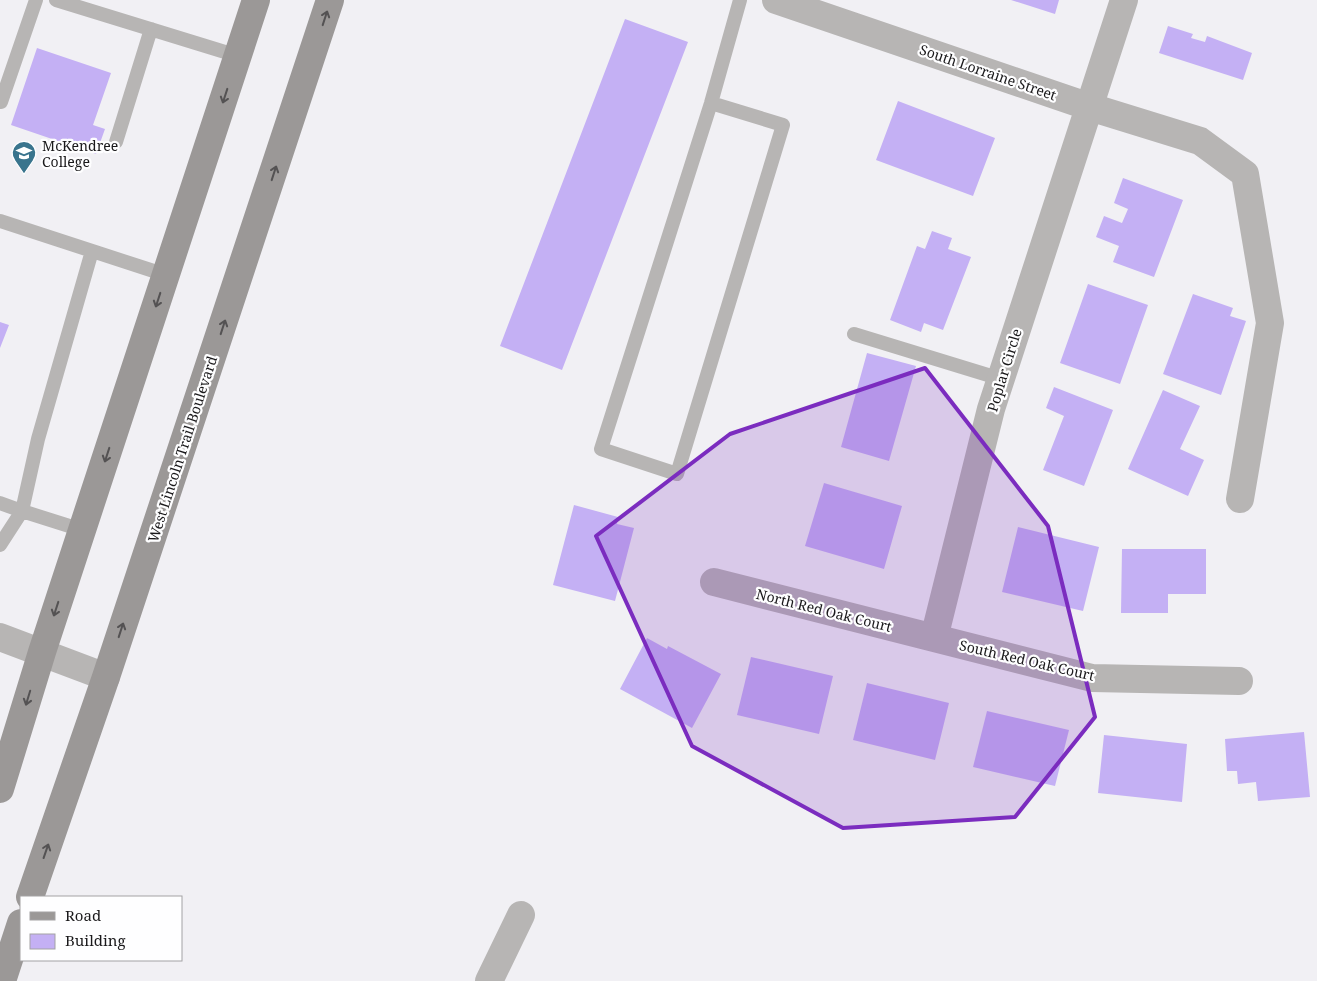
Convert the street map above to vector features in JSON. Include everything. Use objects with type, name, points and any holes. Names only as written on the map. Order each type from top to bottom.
[{"type":"main road","points":[[0,789],[42,652],[256,0]]},
{"type":"main road","name":"West Lincoln Trail Boulevard","points":[[30,896],[106,677],[330,0]]},
{"type":"main road","points":[[2,981],[20,926]]},
{"type":"street","name":"South Lorraine Street","points":[[776,0],[1090,107],[1200,141],[1245,174],[1270,324],[1240,499]]},
{"type":"street","name":"Poplar Circle","points":[[934,638],[991,409],[1124,0]]},
{"type":"street","name":"North Red Oak Court","points":[[714,582],[934,638]]},
{"type":"street","points":[[0,637],[106,677]]},
{"type":"street","name":"South Red Oak Court","points":[[934,638],[1092,678],[1239,681]]},
{"type":"street","points":[[489,981],[521,914]]},
{"type":"lane","points":[[1,102],[36,0]]},
{"type":"lane","points":[[56,0],[238,56]]},
{"type":"lane","points":[[711,103],[783,125],[677,474],[601,449],[711,103],[740,0]]},
{"type":"lane","points":[[116,142],[151,29]]},
{"type":"lane","points":[[0,221],[166,275]]},
{"type":"lane","points":[[0,545],[22,511],[38,439],[92,251]]},
{"type":"lane","points":[[854,334],[1001,379]]},
{"type":"lane","points":[[0,503],[82,530]]},
{"type":"highlighted area","points":[[925,368],[1048,526],[1095,717],[1015,817],[843,828],[692,746],[596,536],[730,434]]},
{"type":"building","points":[[1011,0],[1059,0],[1055,14]]},
{"type":"building","points":[[625,19],[688,42],[562,370],[500,346]]},
{"type":"building","points":[[1168,26],[1193,34],[1191,38],[1205,42],[1207,36],[1252,53],[1243,80],[1159,53]]},
{"type":"building","points":[[37,48],[111,73],[93,125],[105,129],[96,154],[11,125]]},
{"type":"building","points":[[898,101],[995,138],[973,196],[876,160]]},
{"type":"building","points":[[1123,178],[1183,200],[1154,277],[1113,262],[1119,246],[1096,237],[1104,216],[1122,223],[1128,209],[1114,203]]},
{"type":"building","points":[[932,231],[952,238],[948,249],[971,257],[943,330],[924,323],[921,332],[890,320],[917,246],[925,249]]},
{"type":"building","points":[[1088,284],[1148,305],[1120,384],[1060,363]]},
{"type":"building","points":[[1193,294],[1233,308],[1230,316],[1246,321],[1221,395],[1163,374]]},
{"type":"building","points":[[0,322],[9,325],[0,348]]},
{"type":"building","points":[[867,353],[916,366],[889,461],[841,447]]},
{"type":"building","points":[[1054,387],[1113,410],[1084,486],[1043,470],[1064,416],[1046,408]]},
{"type":"building","points":[[1163,390],[1200,406],[1180,449],[1204,460],[1188,496],[1128,469]]},
{"type":"building","points":[[824,483],[902,506],[884,569],[805,546]]},
{"type":"building","points":[[574,505],[618,517],[617,524],[634,528],[615,601],[553,585]]},
{"type":"building","points":[[1018,527],[1099,547],[1083,611],[1002,592]]},
{"type":"building","points":[[1122,549],[1206,549],[1206,594],[1168,594],[1168,613],[1121,613]]},
{"type":"building","points":[[647,638],[667,649],[668,646],[721,674],[692,728],[620,689]]},
{"type":"building","points":[[751,657],[833,676],[819,734],[737,715]]},
{"type":"building","points":[[867,683],[949,703],[935,760],[853,740]]},
{"type":"building","points":[[987,711],[1069,730],[1055,786],[973,767]]},
{"type":"building","points":[[1304,732],[1310,797],[1258,801],[1256,782],[1238,784],[1237,771],[1227,771],[1225,739]]},
{"type":"building","points":[[1104,735],[1187,744],[1182,802],[1098,793]]},
{"type":"place","name":"McKendree College","points":[[24,174]]}]
